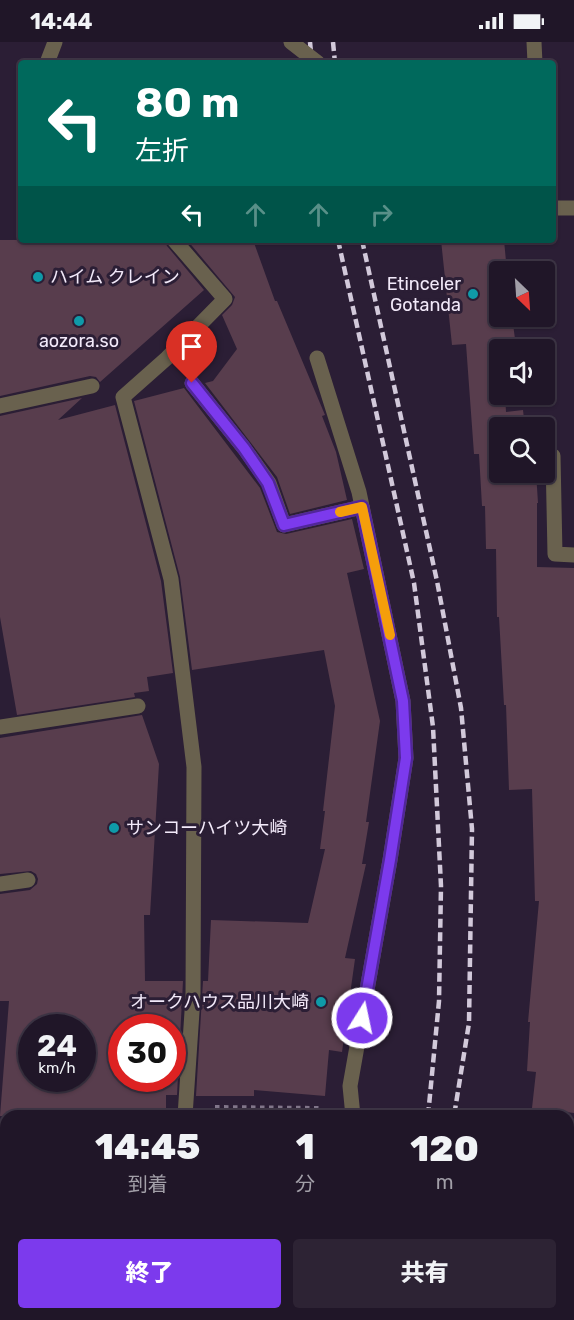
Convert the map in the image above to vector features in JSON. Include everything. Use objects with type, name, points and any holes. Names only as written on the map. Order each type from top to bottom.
[{"type":"street","points":[[48,60],[55,42]]},
{"type":"street","points":[[291,42],[314,60]]},
{"type":"street","points":[[534,42],[536,60]]},
{"type":"street","points":[[556,208],[574,208]]},
{"type":"street","points":[[177,243],[225,300],[167,358],[123,397],[171,579],[194,767],[193,997],[186,1110]]},
{"type":"street","points":[[317,358],[362,507],[403,701],[406,758],[350,1086],[353,1110]]},
{"type":"street","points":[[192,383],[244,448],[268,483],[284,525],[362,507]]},
{"type":"street","points":[[0,406],[92,386]]},
{"type":"street","points":[[554,483],[555,554],[574,555]]},
{"type":"street","points":[[0,727],[138,706]]},
{"type":"street","points":[[0,884],[28,880]]},
{"type":"building","points":[[0,240],[18,240],[18,243],[166,243],[204,290],[100,382],[96,377],[90,376],[0,396]]},
{"type":"building","points":[[190,243],[254,243],[275,301],[277,301],[325,415],[322,416],[336,452],[347,500],[290,514],[277,477],[205,383],[213,381],[237,349],[222,315],[232,305],[235,297]]},
{"type":"building","points":[[441,243],[504,243],[506,261],[489,261],[489,327],[513,327],[515,339],[489,339],[489,405],[506,405],[506,412],[523,410],[524,417],[489,417],[489,483],[537,483],[537,567],[574,568],[574,1110],[532,1108],[536,1072],[527,1071],[530,1022],[528,1022],[539,901],[535,901],[532,789],[509,790],[506,705],[504,705],[499,617],[497,617],[496,549],[486,549],[485,506],[482,506],[479,454],[474,454],[466,344],[452,345]]},
{"type":"building","points":[[184,388],[260,488],[277,532],[286,534],[352,519],[364,569],[347,573],[380,721],[366,822],[369,822],[362,864],[366,864],[345,958],[355,959],[342,1052],[329,1050],[325,1096],[254,1090],[254,1096],[196,1096],[203,981],[208,981],[211,920],[308,923],[325,849],[320,849],[335,706],[324,650],[192,670],[180,577],[134,401]]},
{"type":"building","points":[[82,398],[58,420],[115,405],[161,581],[173,673],[147,677],[149,691],[134,693],[135,697],[17,715],[0,617],[0,416]]},
{"type":"building","points":[[142,715],[159,764],[150,915],[144,915],[145,981],[183,981],[181,1014],[108,1014],[108,1092],[177,1092],[177,1095],[166,1095],[166,1110],[0,1110],[9,1001],[0,1001],[0,894],[30,890],[37,884],[38,879],[31,871],[0,874],[0,738]]},
{"type":"railway","points":[[310,42],[312,60]]},
{"type":"railway","points":[[333,42],[335,60]]},
{"type":"railway","points":[[339,243],[414,583],[433,727],[441,886],[439,1001],[429,1110]]},
{"type":"railway","points":[[363,243],[437,581],[461,708],[472,829],[469,1023],[455,1110]]},
{"type":"slow traffic","points":[[340,512],[362,507],[390,635]]},
{"type":"place","name":"ハイム クレイン","points":[[38,277]]},
{"type":"place","name":"Etinceler Gotanda","points":[[473,294]]},
{"type":"place","name":"aozora.so","points":[[79,321]]},
{"type":"place","name":"サンコーハイツ大崎","points":[[114,828]]},
{"type":"place","name":"オークハウス品川大崎","points":[[321,1002]]},
{"type":"route","points":[[192,383],[244,448],[268,483],[284,525],[362,507],[403,701],[406,758],[362,1018]]}]
